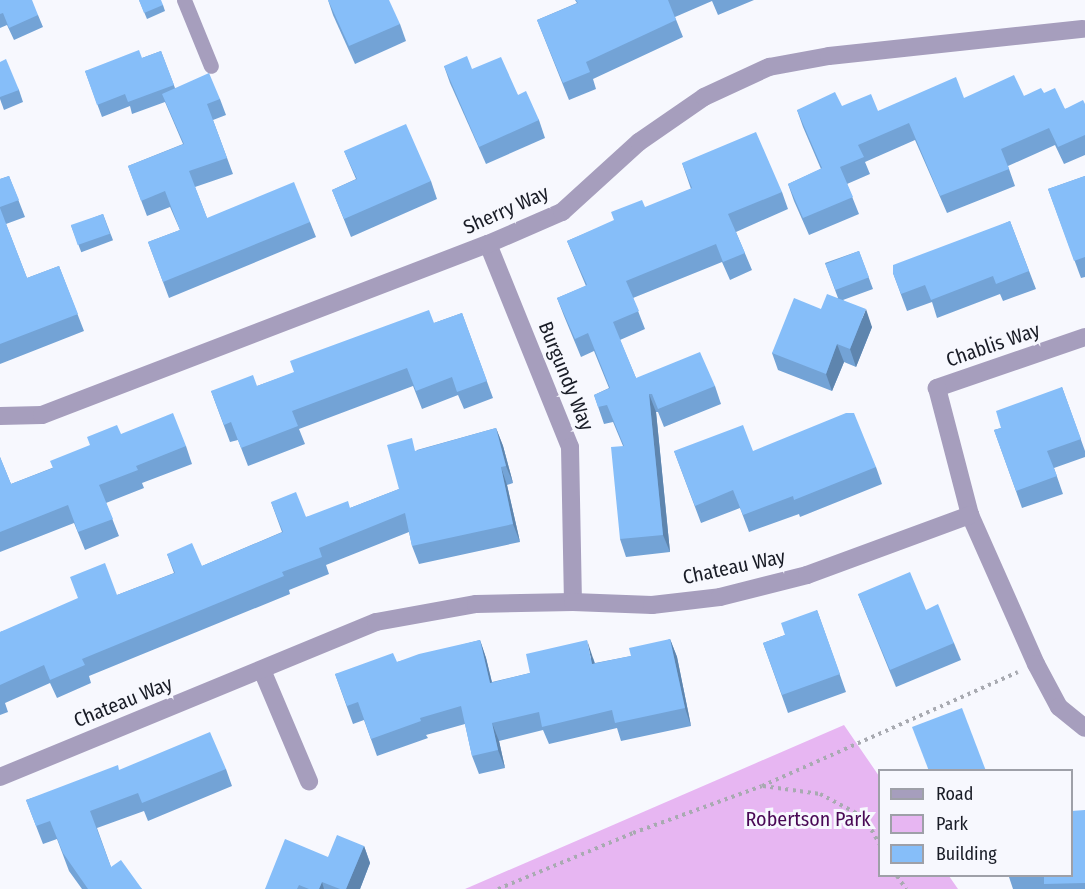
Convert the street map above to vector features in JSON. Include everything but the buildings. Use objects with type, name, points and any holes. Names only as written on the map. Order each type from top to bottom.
[{"type":"street","name":"Sherry Way","points":[[0,416],[42,415],[488,244],[562,212],[639,142],[704,97],[769,67],[829,56],[1083,29]]},
{"type":"street","name":"Burgundy Way","points":[[488,244],[570,447],[573,602]]},
{"type":"street","name":"Chablis Way","points":[[970,515],[937,388],[1085,337]]},
{"type":"street","name":"Chateau Way","points":[[0,777],[376,622],[476,604],[573,602],[651,605],[720,597],[807,575],[970,515]]},
{"type":"street","points":[[970,515],[1036,664],[1059,707],[1085,728]]},
{"type":"street","points":[[262,670],[309,781]]},
{"type":"lane","points":[[184,0],[211,66]]},
{"type":"path","points":[[498,889],[633,833],[762,786],[1036,664]]},
{"type":"path","points":[[762,786],[820,794],[864,817],[878,843]]},
{"type":"green space","name":"Robertson Park","points":[[844,725],[878,775],[878,877],[950,877],[958,889],[465,889]]}]
